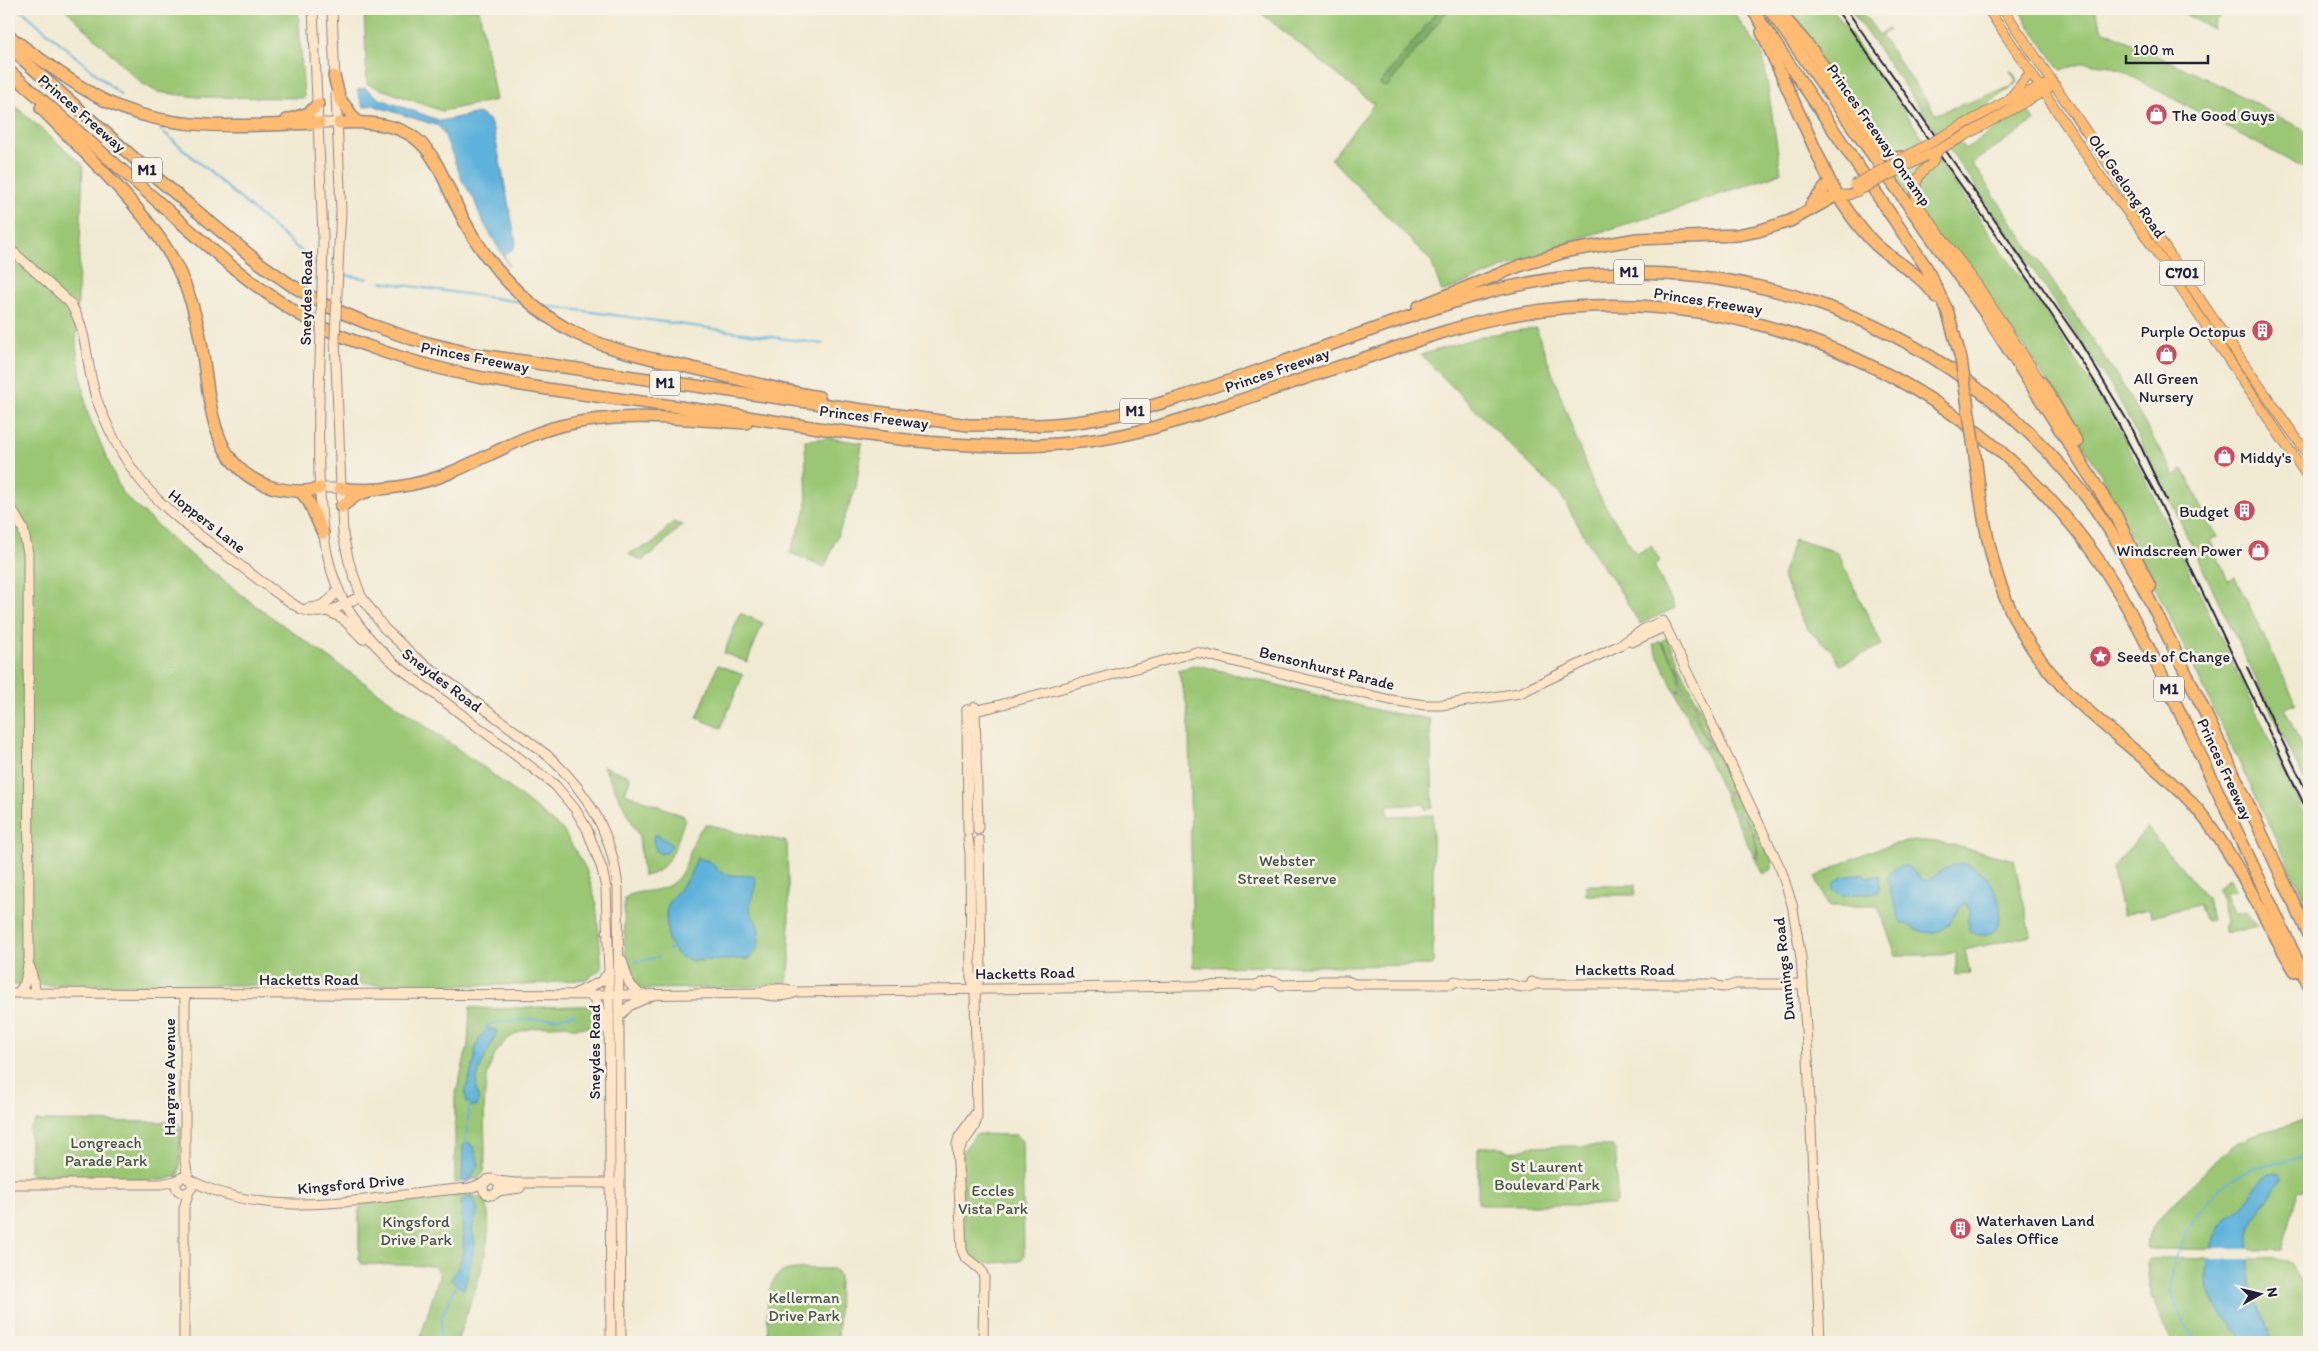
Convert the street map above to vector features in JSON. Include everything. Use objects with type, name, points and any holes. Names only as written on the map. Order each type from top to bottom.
[{"type":"highway","points":[[1751,9],[1773,53],[1837,195],[1869,238],[1930,288],[1952,322]]},
{"type":"highway","points":[[1751,9],[1929,271],[1952,322],[1961,359],[1990,552],[2005,597],[2022,633],[2043,664],[2075,698],[2164,777],[2206,820],[2309,994]]},
{"type":"highway","name":"Princes Freeway Onramp","points":[[1769,9],[1961,280],[2115,515]]},
{"type":"highway","points":[[1777,9],[1812,50],[1885,153],[1893,158],[1902,157]]},
{"type":"highway","points":[[9,36],[98,97],[131,111],[155,118],[200,126],[319,123]]},
{"type":"highway","name":"Princes Freeway","points":[[9,47],[152,174],[258,262],[291,285],[329,307],[369,324],[412,339],[473,354],[918,418],[968,425],[1029,426],[1092,420],[1148,408],[1432,309],[1505,288],[1556,278],[1630,272],[1683,274],[1730,280],[1774,289],[1822,304],[1872,324],[1914,346],[1967,379],[2008,413],[2066,471],[2096,510],[2120,548],[2151,605],[2198,699],[2309,935]]},
{"type":"highway","points":[[9,73],[150,225],[177,268],[187,292],[200,336],[214,426],[222,446],[233,462],[247,476],[263,485],[282,490],[300,491],[320,488]]},
{"type":"highway","name":"Princes Freeway","points":[[9,73],[246,278],[317,325],[405,359],[474,377],[961,445],[1032,447],[1097,440],[1192,416],[1445,331],[1534,311],[1579,307],[1675,309],[1739,319],[1818,342],[1866,363],[1913,388],[1974,428],[2040,488],[2081,536],[2117,589],[2150,650],[2309,986]]},
{"type":"highway","points":[[334,76],[340,99],[357,122]]},
{"type":"highway","points":[[266,125],[309,113],[318,104]]},
{"type":"highway","points":[[339,123],[372,122],[397,128],[404,131],[427,149],[436,161],[473,236],[504,279],[541,312],[578,335],[622,352],[810,395],[874,406],[918,418]]},
{"type":"highway","points":[[1803,214],[1830,182]]},
{"type":"highway","points":[[1341,341],[1452,292],[1559,254],[1589,246],[1637,239],[1744,233],[1777,226],[1837,195]]},
{"type":"highway","points":[[2041,382],[2088,459],[2157,602],[2198,699]]},
{"type":"highway","points":[[340,488],[378,488],[418,483],[436,478],[528,438],[559,427],[592,420],[624,417],[830,428]]},
{"type":"highway","points":[[341,508],[357,496],[378,488]]},
{"type":"highway","points":[[300,491],[309,502],[323,534]]},
{"type":"main road","name":"Old Geelong Road","points":[[1988,9],[2105,184],[2138,226],[2309,479]]},
{"type":"main road","name":"Old Geelong Road","points":[[2003,9],[2222,332],[2309,456]]},
{"type":"main road","points":[[2007,101],[2031,72]]},
{"type":"main road","points":[[1856,188],[1959,139],[2053,83]]},
{"type":"main road","points":[[1837,195],[1849,196],[1856,188],[1902,157],[2007,101],[2042,90]]},
{"type":"main road","points":[[1938,150],[1932,163],[1921,172],[1916,187],[1918,205],[1970,275],[2041,382]]},
{"type":"main road","points":[[2212,338],[2222,332]]},
{"type":"main road","points":[[2258,403],[2256,393],[2261,388]]},
{"type":"street","name":"Sneydes Road","points":[[313,9],[323,237],[318,404],[320,488],[323,534],[330,566],[345,604],[376,647],[396,665],[547,778],[575,809],[587,829],[602,869],[608,910],[611,1342]]},
{"type":"street","name":"Sneydes Road","points":[[332,9],[334,76],[339,123],[341,212],[335,339],[341,508],[346,549],[361,596],[384,628],[397,642],[547,755],[581,790],[600,821],[614,859],[618,890],[621,1342]]},
{"type":"street","points":[[319,123],[339,123]]},
{"type":"street","name":"Hoppers Lane","points":[[9,248],[69,302],[76,312],[81,322],[93,389],[110,435],[139,480],[159,503],[187,526],[301,609],[315,613],[328,612]]},
{"type":"street","points":[[320,488],[340,488]]},
{"type":"street","points":[[9,504],[23,529],[28,554],[28,959],[25,983],[13,993]]},
{"type":"street","points":[[301,609],[315,608],[325,603],[332,598],[338,588]]},
{"type":"street","points":[[328,612],[361,596]]},
{"type":"street","points":[[328,612],[342,618],[364,639],[376,647]]},
{"type":"street","name":"Bensonhurst Parade","points":[[972,709],[1196,652],[1396,701],[1441,705],[1518,694],[1622,644],[1644,629],[1665,623]]},
{"type":"street","name":"Dunnings Road","points":[[1665,623],[1786,882],[1797,927],[1802,984],[1820,1342]]},
{"type":"street","points":[[972,709],[978,830],[980,835],[980,977],[975,989]]},
{"type":"street","points":[[972,709],[968,835],[970,853],[971,977],[975,989],[976,1126],[962,1142],[958,1154],[960,1255],[965,1263],[980,1277],[983,1292],[983,1342]]},
{"type":"street","points":[[968,835],[974,828],[978,830]]},
{"type":"street","points":[[968,835],[973,842],[979,840]]},
{"type":"street","points":[[618,946],[629,983],[639,994]]},
{"type":"street","points":[[28,959],[33,988],[36,993]]},
{"type":"street","points":[[571,995],[600,982],[609,973]]},
{"type":"street","name":"Hacketts Road","points":[[13,993],[619,995],[1259,985],[1278,982],[1281,984],[1315,984],[1320,981],[1347,981],[1355,984],[1454,986],[1454,981],[1468,984],[1513,984],[1531,981],[1536,984],[1714,984],[1718,981],[1728,981],[1736,984],[1802,984]]},
{"type":"street","points":[[619,1017],[629,1006],[656,994]]},
{"type":"street","name":"Hargrave Avenue","points":[[184,995],[184,1180]]},
{"type":"street","points":[[591,995],[598,1004],[609,1039]]},
{"type":"street","points":[[610,1185],[522,1188],[498,1191],[492,1195],[485,1192],[484,1188],[486,1182],[491,1179],[515,1183],[620,1185]]},
{"type":"street","points":[[184,1180],[177,1185],[184,1208],[184,1342]]},
{"type":"street","points":[[9,1184],[161,1184],[184,1180],[192,1186],[184,1208]]},
{"type":"street","name":"Kingsford Drive","points":[[184,1180],[206,1188],[264,1201],[311,1204],[470,1188],[486,1182]]},
{"type":"street","points":[[497,1181],[499,1185],[498,1191]]},
{"type":"street","points":[[161,1184],[184,1193],[189,1191]]},
{"type":"street","name":"Kingsford Drive","points":[[189,1191],[206,1188]]},
{"type":"street","name":"Kingsford Drive","points":[[470,1188],[485,1192]]},
{"type":"street","points":[[610,1271],[620,1270]]},
{"type":"green space","points":[[65,9],[298,9],[304,98],[198,97],[157,92],[140,82]]},
{"type":"green space","points":[[364,9],[479,9],[496,100],[442,111],[367,84]]},
{"type":"green space","points":[[1256,9],[1731,9],[1763,55],[1781,173],[1695,203],[1578,239],[1442,292],[1431,261],[1331,159],[1374,104]]},
{"type":"green space","points":[[1439,9],[1448,10],[1387,87],[1379,85]]},
{"type":"green space","points":[[1782,9],[1833,9],[2051,321],[2118,427],[2143,475],[2309,822],[2309,908],[2103,478],[2030,354],[1923,222],[1882,157]]},
{"type":"green space","points":[[1850,9],[1860,9],[1879,35],[1889,30],[1881,36],[1936,114],[2011,87],[1952,131],[1965,149],[2026,108],[2034,121],[1972,163],[2119,379],[2175,476],[2183,469],[2217,537],[2210,540],[2228,580],[2235,577],[2296,703],[2285,709],[2309,764],[2309,790],[2170,500],[2116,394],[2014,241]]},
{"type":"green space","points":[[2018,9],[2095,9],[2103,30],[2228,89],[2309,133],[2309,171],[2112,66],[2085,63],[2060,70]]},
{"type":"green space","points":[[2185,9],[2227,9],[2215,21],[2213,29],[2183,13]]},
{"type":"green space","points":[[2010,70],[2019,81],[2011,87],[2016,81]]},
{"type":"green space","points":[[9,101],[83,165],[76,345],[87,412],[122,493],[177,544],[256,606],[486,769],[563,830],[586,869],[596,902],[602,969],[586,979],[526,985],[9,985]]},
{"type":"green space","points":[[1536,328],[1594,488],[1636,554],[1651,546],[1660,561],[1654,565],[1675,608],[1640,624],[1611,576],[1604,570],[1562,497],[1421,355],[1482,336]]},
{"type":"green space","points":[[831,438],[862,443],[856,488],[825,567],[790,553],[807,507],[805,440]]},
{"type":"green space","points":[[673,522],[682,525],[653,553],[645,557],[644,561],[630,555],[629,553],[654,543]]},
{"type":"green space","points":[[1794,539],[1837,552],[1882,645],[1840,665],[1832,651],[1807,629],[1782,576]]},
{"type":"green space","points":[[740,613],[763,623],[747,662],[724,653]]},
{"type":"green space","points":[[1667,638],[1772,862],[1772,869],[1763,875],[1756,861],[1758,853],[1753,830],[1742,813],[1732,779],[1703,733],[1693,705],[1683,688],[1678,667],[1661,641]]},
{"type":"green space","points":[[1660,641],[1677,668],[1681,689],[1675,692],[1653,645]]},
{"type":"green space","points":[[718,665],[743,675],[721,728],[697,718]]},
{"type":"green space","name":"Webster Street Reserve","points":[[1198,665],[1385,712],[1430,719],[1433,808],[1425,809],[1425,804],[1387,806],[1388,816],[1433,815],[1433,965],[1193,967],[1189,728],[1187,706],[1178,670]]},
{"type":"green space","points":[[1682,690],[1709,745],[1702,748],[1676,693]]},
{"type":"green space","points":[[1710,746],[1730,779],[1734,790],[1724,794],[1703,749]]},
{"type":"green space","points":[[603,766],[629,776],[630,779],[625,793],[684,816],[685,819],[671,855],[660,869],[652,874],[643,876],[639,836]]},
{"type":"green space","points":[[1734,791],[1740,813],[1734,815],[1725,796]]},
{"type":"green space","points":[[1741,814],[1751,830],[1755,841],[1755,859],[1735,817]]},
{"type":"green space","points":[[705,825],[785,841],[787,844],[790,961],[788,978],[785,984],[724,988],[644,989],[634,985],[625,959],[624,899],[634,894],[661,889],[674,882],[684,869],[695,838]]},
{"type":"green space","points":[[2147,828],[2207,898],[2212,920],[2206,921],[2199,905],[2151,916],[2148,909],[2123,915],[2112,868]]},
{"type":"green space","points":[[1925,841],[1944,843],[2014,860],[2031,935],[1965,950],[1970,974],[1956,975],[1956,952],[1942,955],[1896,955],[1878,906],[1828,906],[1815,877],[1868,852],[1895,844]]},
{"type":"green space","points":[[2229,878],[2235,890],[2224,893],[2234,914],[2247,912],[2257,926],[2225,934],[2223,929],[2226,922],[2220,893],[2217,889]]},
{"type":"green space","points":[[1586,885],[1635,885],[1635,895],[1586,895]]},
{"type":"green space","points":[[587,1006],[594,1010],[600,1027],[572,1028],[568,1025],[545,1026],[522,1031],[505,1041],[494,1056],[488,1074],[484,1114],[484,1172],[479,1178],[455,1183],[455,1097],[468,1045],[470,1007],[490,1009]]},
{"type":"green space","points":[[2308,1120],[2309,1189],[2298,1191],[2282,1250],[2151,1249],[2147,1246],[2149,1234],[2156,1222],[2220,1156],[2238,1142],[2263,1131]]},
{"type":"green space","name":"Longreach Parade Park","points":[[36,1121],[177,1122],[181,1127],[178,1176],[164,1180],[35,1180],[30,1172],[30,1128]]},
{"type":"green space","name":"Eccles Vista Park","points":[[976,1134],[1016,1135],[1022,1141],[1024,1256],[1020,1261],[982,1264],[971,1258],[964,1249],[962,1152]]},
{"type":"green space","name":"St Laurent Boulevard Park","points":[[1613,1146],[1616,1149],[1617,1202],[1613,1205],[1480,1205],[1478,1202],[1478,1149],[1481,1147],[1498,1147],[1512,1152],[1529,1147]]},
{"type":"green space","name":"Kingsford Drive Park","points":[[454,1193],[455,1196],[470,1195],[486,1200],[488,1236],[481,1272],[457,1342],[419,1342],[440,1273],[433,1266],[362,1264],[359,1259],[359,1210],[362,1204]]},
{"type":"green space","points":[[2266,1258],[2286,1261],[2292,1265],[2309,1300],[2309,1342],[2173,1342],[2158,1314],[2149,1284],[2147,1263],[2150,1259]]},
{"type":"green space","name":"Kellerman Drive Park","points":[[796,1269],[832,1269],[837,1272],[839,1277],[838,1342],[768,1342],[768,1302],[773,1282],[778,1275],[785,1271]]},
{"type":"water","points":[[365,88],[380,99],[441,121],[478,113],[489,120],[494,131],[516,242],[514,248],[504,255],[509,266],[481,218],[474,199],[462,180],[445,136],[439,126],[372,105],[363,107],[357,90]]},
{"type":"water","points":[[654,835],[658,835],[672,845],[667,853],[661,854],[656,851],[653,840]]},
{"type":"water","points":[[697,858],[709,861],[720,872],[730,875],[753,876],[756,879],[750,907],[758,927],[759,942],[756,951],[749,959],[693,961],[677,955],[668,940],[666,913],[669,902],[689,877]]},
{"type":"water","points":[[1965,864],[1980,872],[1991,883],[1998,897],[1999,923],[1993,932],[1983,935],[1969,931],[1968,919],[1970,909],[1965,903],[1958,909],[1950,922],[1938,931],[1925,932],[1900,921],[1893,898],[1889,892],[1888,879],[1893,870],[1901,866],[1908,866],[1924,881],[1934,877],[1950,866]]},
{"type":"water","points":[[1863,874],[1866,877],[1880,876],[1879,892],[1844,895],[1833,890],[1833,884],[1842,877]]},
{"type":"water","points":[[489,1028],[497,1031],[478,1073],[477,1090],[479,1099],[476,1106],[473,1107],[467,1102],[465,1092],[475,1058],[475,1050],[480,1037]]},
{"type":"water","points":[[469,1142],[474,1148],[479,1164],[469,1182],[462,1182],[463,1145]]},
{"type":"water","points":[[2276,1172],[2281,1173],[2283,1178],[2258,1213],[2251,1229],[2248,1246],[2248,1262],[2255,1295],[2273,1342],[2245,1342],[2214,1301],[2209,1291],[2207,1267],[2216,1233],[2222,1223],[2243,1206],[2262,1180]]},
{"type":"water","points":[[466,1197],[474,1199],[478,1211],[472,1228],[475,1243],[464,1290],[451,1280],[463,1252],[461,1207],[462,1200]]},
{"type":"pier","points":[[2208,1249],[2250,1249],[2250,1259],[2206,1259]]},
{"type":"waterway","points":[[20,9],[121,95]]},
{"type":"waterway","points":[[160,129],[318,266]]},
{"type":"waterway","points":[[341,274],[368,279]]},
{"type":"waterway","points":[[382,282],[521,302]]},
{"type":"waterway","points":[[541,305],[823,344]]},
{"type":"waterway","points":[[669,950],[672,947]]},
{"type":"waterway","points":[[635,962],[659,957]]},
{"type":"waterway","points":[[485,1034],[488,1025],[499,1022],[553,1019],[574,1014]]},
{"type":"waterway","points":[[465,1145],[470,1102]]},
{"type":"waterway","points":[[2197,1342],[2179,1314],[2173,1295],[2172,1279],[2175,1262],[2189,1228],[2210,1198],[2236,1177],[2281,1161],[2309,1157]]},
{"type":"waterway","points":[[439,1342],[442,1316],[457,1284]]},
{"type":"railway","points":[[1836,9],[2038,294],[2102,393],[2156,495],[2309,815]]},
{"type":"railway","points":[[1846,9],[2077,337],[2133,430],[2166,500]]},
{"type":"railway","points":[[2247,667],[2309,797]]},
{"type":"place","name":"The Good Guys","points":[[2156,115]]},
{"type":"place","name":"Purple Octopus","points":[[2262,331]]},
{"type":"place","name":"All Green Nursery","points":[[2166,354]]},
{"type":"place","name":"Middy's","points":[[2224,457]]},
{"type":"place","name":"Budget","points":[[2245,511]]},
{"type":"place","name":"Windscreen Power","points":[[2258,550]]},
{"type":"place","name":"Seeds of Change","points":[[2101,656]]},
{"type":"place","name":"Waterhaven Land Sales Office","points":[[1960,1229]]}]
